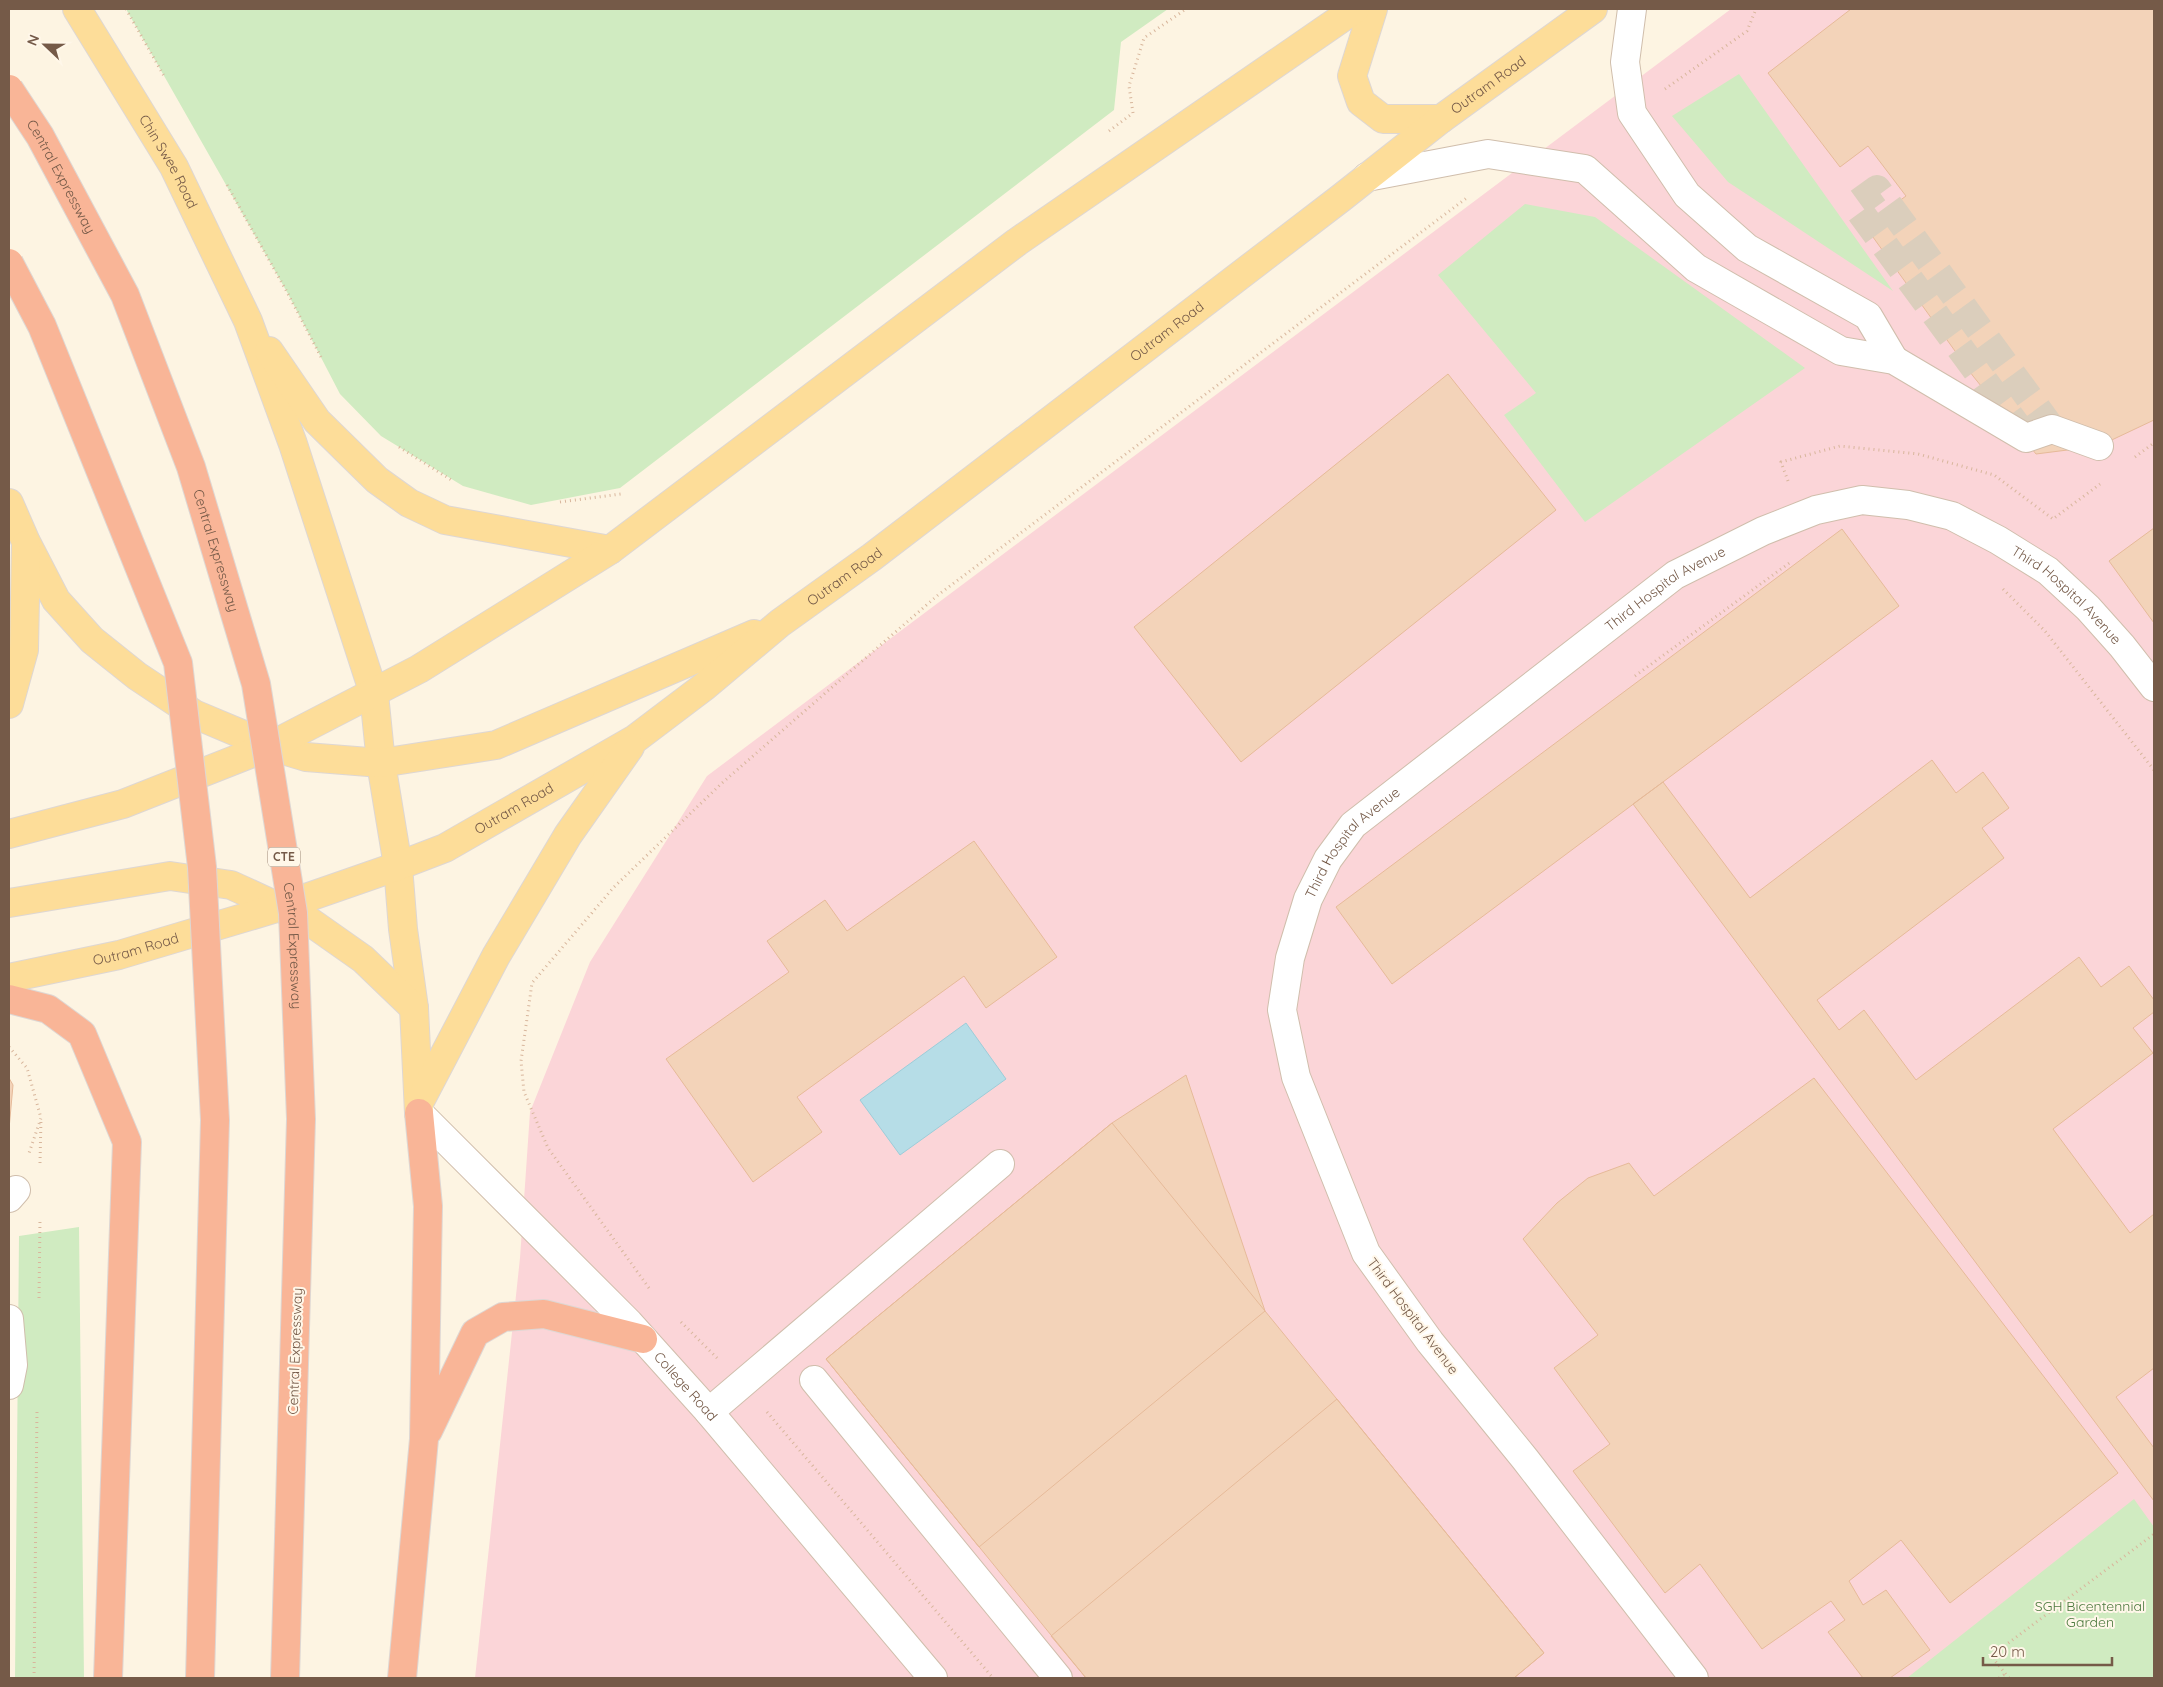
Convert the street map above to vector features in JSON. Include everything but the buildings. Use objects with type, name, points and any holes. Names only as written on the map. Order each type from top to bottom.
[{"type":"highway","name":"Central Expressway","points":[[9,88],[40,136],[125,295],[192,467],[256,684],[293,913],[301,1120],[285,1678]]},
{"type":"highway","points":[[9,264],[42,326],[178,663],[202,867],[215,1120],[200,1678]]},
{"type":"highway","points":[[9,999],[48,1009],[82,1034],[127,1142],[108,1678]]},
{"type":"highway","points":[[402,1678],[424,1439],[428,1206],[419,1109]]},
{"type":"highway","points":[[424,1439],[475,1333],[503,1317],[544,1314],[644,1339]]},
{"type":"main road","name":"Chin Swee Road","points":[[77,9],[174,167],[248,320]]},
{"type":"main road","points":[[9,834],[123,804],[270,746],[374,694],[419,669],[610,550],[1018,242],[1356,9]]},
{"type":"main road","points":[[1373,9],[1352,76],[1360,102],[1383,119],[1441,119]]},
{"type":"main road","name":"Outram Road","points":[[9,978],[119,955],[280,907],[398,866],[445,848],[635,740],[705,686],[780,623],[872,557],[1441,119],[1593,9]]},
{"type":"main road","points":[[248,320],[318,420],[377,480],[409,503],[445,520],[610,550]]},
{"type":"main road","points":[[248,320],[293,444],[374,694],[381,763],[398,866],[403,929],[414,1008],[419,1109]]},
{"type":"main road","points":[[9,503],[26,542],[56,600],[92,640],[137,676],[194,714],[270,746],[306,757],[381,763],[496,745],[780,623]]},
{"type":"main road","points":[[9,704],[24,650],[26,542]]},
{"type":"main road","points":[[419,1109],[496,956],[568,835],[635,740]]},
{"type":"main road","points":[[9,903],[170,876],[231,885],[309,921],[363,959],[414,1008]]},
{"type":"street","points":[[1632,9],[1625,62],[1632,113],[1687,195],[1747,248],[1868,316],[1894,360]]},
{"type":"street","points":[[1367,177],[1488,154],[1585,169],[1696,268],[1841,351],[1894,360],[2026,438],[2052,429],[2099,446]]},
{"type":"street","name":"Third Hospital Avenue","points":[[1694,1678],[1525,1459],[1430,1342],[1366,1253],[1296,1077],[1282,1010],[1290,958],[1308,899],[1328,859],[1353,825],[1667,581],[1763,531],[1816,510],[1862,500],[1908,505],[1952,516],[1998,540],[2048,571],[2088,608],[2122,646],[2154,687]]},
{"type":"street","name":"College Road","points":[[419,1109],[644,1339],[709,1412],[933,1678]]},
{"type":"street","points":[[709,1412],[1000,1164]]},
{"type":"street","points":[[9,1319],[14,1366],[9,1385]]},
{"type":"street","points":[[814,1380],[1058,1678]]},
{"type":"path","points":[[126,9],[165,77]]},
{"type":"path","points":[[1101,136],[1133,113],[1129,86],[1144,38],[1186,9]]},
{"type":"path","points":[[1632,113],[1747,31],[1756,9]]},
{"type":"path","points":[[224,180],[287,292],[322,360]]},
{"type":"path","points":[[650,1289],[548,1148],[524,1092],[521,1061],[532,983],[614,887],[722,782],[938,595],[1472,194]]},
{"type":"path","points":[[398,446],[457,483]]},
{"type":"path","points":[[551,503],[620,495],[628,489]]},
{"type":"path","points":[[1635,676],[1795,559]]},
{"type":"path","points":[[1995,584],[2045,631],[2154,770]]},
{"type":"path","points":[[9,1047],[27,1068],[41,1118],[12,1194]]},
{"type":"path","points":[[676,1317],[743,1383],[993,1678]]},
{"type":"path","points":[[2009,1678],[1991,1656],[2154,1534]]},
{"type":"path","points":[[1999,1678],[2005,1674]]},
{"type":"shaded area","points":[[1731,9],[2154,9],[2154,1678],[475,1678],[520,1258],[530,1112],[590,962],[707,776]]},
{"type":"green space","points":[[126,9],[1168,9],[1121,42],[1114,110],[620,488],[531,505],[463,486],[381,436],[340,394],[287,292]]},
{"type":"green space","points":[[1739,74],[1893,291],[1728,182],[1672,116]]},
{"type":"green space","points":[[1525,204],[1595,217],[1805,368],[1585,522],[1504,415],[1536,393],[1438,275]]},
{"type":"green space","points":[[79,1227],[84,1678],[15,1678],[19,1236]]},
{"type":"green space","name":"SGH Bicentennial Garden","points":[[2134,1499],[2154,1527],[2154,1678],[1907,1678]]},
{"type":"water","points":[[966,1023],[1006,1079],[900,1155],[860,1100]]},
{"type":"tunnel","points":[[2026,438],[1855,205],[1877,189],[2052,429]]}]
